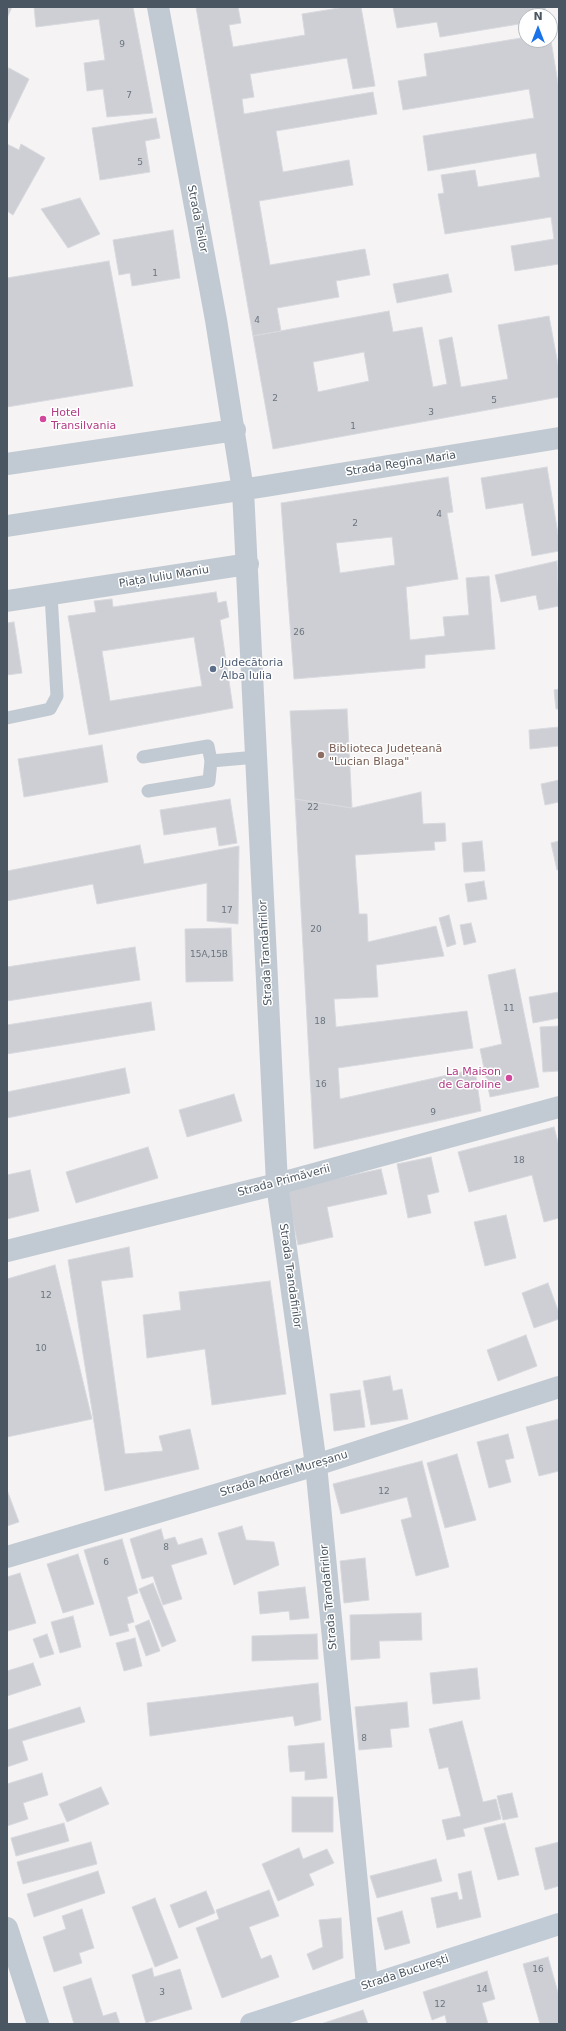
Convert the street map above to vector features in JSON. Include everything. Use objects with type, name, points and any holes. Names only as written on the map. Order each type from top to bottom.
[{"type":"main road","name":"Strada București","points":[[251,2024],[367,1985],[559,1924]]},
{"type":"street","name":"Strada Teilor","points":[[158,7],[216,320],[234,430]]},
{"type":"street","points":[[7,464],[234,430],[243,490],[248,564]]},
{"type":"street","name":"Strada Regina Maria","points":[[243,490],[559,438]]},
{"type":"street","points":[[7,526],[243,490]]},
{"type":"street","name":"Piața Iuliu Maniu","points":[[7,601],[248,564]]},
{"type":"street","name":"Strada Trandafirilor","points":[[248,564],[276,1184],[316,1465],[367,1985]]},
{"type":"street","name":"Strada Primăverii","points":[[7,1251],[276,1184],[559,1107]]},
{"type":"street","name":"Strada Andrei Mureșanu","points":[[7,1556],[316,1465],[559,1387]]},
{"type":"street","points":[[7,1928],[38,2024]]},
{"type":"lane","points":[[7,718],[50,709],[57,696],[51,595]]},
{"type":"lane","points":[[143,757],[208,746],[211,761],[209,781],[148,792]]},
{"type":"lane","points":[[211,761],[257,757]]},
{"type":"building","points":[[7,7],[12,7],[7,18]]},
{"type":"building","points":[[34,7],[133,7],[153,113],[107,117],[103,89],[87,91],[84,63],[105,60],[99,19],[36,27]]},
{"type":"building","points":[[196,7],[238,7],[241,23],[229,25],[233,47],[305,35],[302,14],[345,7],[361,7],[375,86],[353,89],[347,58],[250,74],[254,97],[242,99],[244,114],[373,92],[377,114],[276,131],[283,172],[349,160],[353,185],[259,201],[270,265],[365,249],[370,275],[336,281],[339,297],[277,308],[281,331],[253,336]]},
{"type":"building","points":[[393,7],[545,8],[518,8],[518,24],[440,37],[437,22],[397,28]]},
{"type":"building","points":[[518,38],[518,48],[552,48],[559,89],[559,264],[515,271],[511,246],[554,239],[551,217],[445,234],[438,194],[444,193],[441,175],[475,170],[478,187],[540,177],[536,153],[428,171],[423,136],[534,118],[529,89],[403,110],[398,81],[427,76],[424,54]]},
{"type":"building","points":[[9,68],[29,79],[7,125],[7,71]]},
{"type":"building","points":[[156,118],[160,138],[145,141],[150,172],[100,180],[92,128]]},
{"type":"building","points":[[7,144],[19,150],[21,144],[45,158],[13,215],[7,211]]},
{"type":"building","points":[[80,198],[100,234],[68,248],[41,209]]},
{"type":"building","points":[[173,230],[180,278],[132,286],[130,273],[119,275],[113,240]]},
{"type":"building","points":[[109,261],[133,386],[7,407],[7,278]]},
{"type":"building","points":[[448,274],[452,292],[397,303],[393,284]]},
{"type":"building","points":[[389,311],[393,332],[422,327],[433,387],[447,384],[439,340],[452,337],[461,387],[508,379],[498,325],[549,316],[559,370],[559,397],[273,449],[253,336]],"holes":[[[364,352],[369,381],[318,392],[313,362]]]},
{"type":"building","points":[[547,467],[559,540],[559,551],[532,556],[523,503],[486,509],[481,478]]},
{"type":"building","points":[[448,477],[453,512],[447,513],[458,579],[406,587],[410,640],[445,636],[443,617],[469,615],[466,578],[489,576],[495,649],[425,655],[425,668],[294,679],[281,503]],"holes":[[[392,537],[395,565],[340,573],[336,543]]]},
{"type":"building","points":[[557,561],[559,606],[539,610],[536,595],[501,602],[495,575]]},
{"type":"building","name":"Judecătoria Alba Iulia","points":[[216,592],[218,603],[226,601],[229,617],[220,620],[233,708],[89,735],[68,616],[96,612],[94,601],[112,599],[113,607]],"holes":[[[194,637],[202,686],[110,701],[102,651]]]},
{"type":"building","points":[[14,622],[22,673],[7,675],[7,623]]},
{"type":"building","points":[[559,689],[559,709],[556,709],[554,690]]},
{"type":"building","name":"Biblioteca Județeană \"Lucian Blaga\"","points":[[347,709],[352,808],[295,799],[290,711]]},
{"type":"building","points":[[559,727],[559,746],[530,749],[529,730]]},
{"type":"building","points":[[102,745],[108,782],[24,797],[18,759]]},
{"type":"building","points":[[559,780],[559,802],[545,805],[541,784]]},
{"type":"building","points":[[421,792],[423,824],[445,823],[446,841],[434,842],[435,850],[355,855],[359,914],[367,914],[368,942],[436,926],[444,956],[376,965],[378,997],[334,999],[336,1027],[467,1011],[473,1048],[338,1068],[340,1099],[475,1069],[481,1111],[314,1149],[295,799],[352,808]]},
{"type":"building","points":[[230,799],[237,843],[219,846],[216,827],[164,835],[160,810]]},
{"type":"building","points":[[482,841],[485,871],[464,872],[462,843]]},
{"type":"building","points":[[559,841],[559,869],[557,870],[551,843]]},
{"type":"building","points":[[140,845],[144,864],[239,846],[238,924],[207,921],[207,883],[97,904],[93,884],[7,901],[7,871]]},
{"type":"building","points":[[484,881],[487,899],[468,902],[465,884]]},
{"type":"building","points":[[449,915],[456,944],[447,947],[439,918]]},
{"type":"building","points":[[471,923],[476,942],[464,945],[460,925]]},
{"type":"building","points":[[231,928],[233,981],[186,982],[185,929]]},
{"type":"building","points":[[135,947],[140,980],[7,1001],[7,967]]},
{"type":"building","points":[[515,969],[539,1087],[490,1097],[480,1049],[502,1044],[488,975]]},
{"type":"building","points":[[559,992],[559,1018],[533,1023],[529,997]]},
{"type":"building","points":[[151,1002],[155,1030],[7,1054],[7,1025]]},
{"type":"building","points":[[559,1026],[559,1071],[543,1072],[540,1027]]},
{"type":"building","points":[[125,1068],[130,1093],[7,1118],[7,1092]]},
{"type":"building","points":[[234,1094],[242,1121],[187,1137],[179,1110]]},
{"type":"building","points":[[554,1127],[559,1146],[559,1218],[544,1222],[532,1175],[469,1192],[458,1152]]},
{"type":"building","points":[[148,1147],[158,1178],[76,1203],[66,1172]]},
{"type":"building","points":[[431,1157],[439,1192],[427,1195],[431,1213],[408,1218],[397,1164]]},
{"type":"building","points":[[381,1169],[387,1194],[327,1207],[333,1237],[298,1245],[286,1189]]},
{"type":"building","points":[[30,1170],[39,1211],[7,1219],[7,1175]]},
{"type":"building","points":[[506,1215],[516,1258],[485,1266],[474,1222]]},
{"type":"building","points":[[129,1247],[133,1277],[101,1281],[125,1454],[163,1451],[159,1436],[190,1429],[199,1469],[105,1491],[68,1260]]},
{"type":"building","points":[[55,1265],[92,1419],[7,1437],[7,1279]]},
{"type":"building","points":[[270,1281],[286,1394],[212,1405],[205,1349],[147,1358],[143,1315],[181,1310],[179,1292]]},
{"type":"building","points":[[548,1283],[559,1313],[559,1319],[534,1328],[522,1293]]},
{"type":"building","points":[[526,1335],[537,1366],[498,1381],[487,1350]]},
{"type":"building","points":[[390,1376],[393,1391],[402,1389],[408,1419],[371,1425],[363,1381]]},
{"type":"building","points":[[360,1390],[365,1427],[334,1431],[330,1394]]},
{"type":"building","points":[[559,1419],[559,1471],[539,1476],[526,1427]]},
{"type":"building","points":[[508,1434],[514,1458],[505,1460],[511,1482],[489,1488],[477,1442]]},
{"type":"building","points":[[457,1454],[476,1520],[445,1528],[427,1463]]},
{"type":"building","points":[[422,1461],[449,1567],[416,1576],[401,1520],[412,1517],[407,1497],[341,1514],[333,1484]]},
{"type":"building","points":[[7,1490],[19,1522],[7,1526]]},
{"type":"building","points":[[242,1526],[246,1540],[274,1542],[279,1565],[234,1585],[218,1533]]},
{"type":"building","points":[[161,1529],[164,1540],[175,1537],[178,1545],[202,1538],[207,1554],[171,1565],[182,1599],[163,1605],[153,1576],[142,1579],[130,1539]]},
{"type":"building","points":[[122,1539],[138,1593],[127,1597],[134,1622],[127,1624],[129,1631],[110,1636],[84,1550]]},
{"type":"building","points":[[78,1554],[94,1604],[63,1613],[47,1564]]},
{"type":"building","points":[[365,1558],[369,1600],[344,1603],[340,1561]]},
{"type":"building","points":[[20,1573],[36,1623],[8,1631],[7,1577]]},
{"type":"building","points":[[153,1583],[176,1641],[162,1647],[139,1589]]},
{"type":"building","points":[[305,1587],[309,1618],[290,1620],[289,1611],[260,1614],[258,1592]]},
{"type":"building","points":[[421,1613],[422,1640],[379,1641],[380,1658],[351,1660],[350,1615]]},
{"type":"building","points":[[73,1616],[81,1647],[60,1653],[51,1622]]},
{"type":"building","points":[[149,1620],[160,1651],[146,1656],[135,1626]]},
{"type":"building","points":[[47,1634],[54,1654],[40,1658],[33,1639]]},
{"type":"building","points":[[317,1634],[318,1659],[252,1661],[252,1636]]},
{"type":"building","points":[[135,1638],[142,1666],[124,1671],[116,1643]]},
{"type":"building","points":[[33,1663],[41,1685],[7,1696],[7,1671]]},
{"type":"building","points":[[477,1668],[480,1699],[433,1704],[430,1673]]},
{"type":"building","points":[[318,1683],[321,1720],[295,1726],[293,1716],[150,1736],[147,1703]]},
{"type":"building","points":[[407,1702],[409,1727],[390,1729],[392,1747],[359,1750],[355,1707]]},
{"type":"building","points":[[80,1707],[85,1722],[22,1741],[28,1760],[7,1767],[7,1730]]},
{"type":"building","points":[[462,1721],[483,1802],[496,1799],[501,1819],[463,1829],[465,1836],[447,1840],[442,1820],[461,1816],[448,1767],[439,1769],[429,1729]]},
{"type":"building","points":[[324,1743],[327,1778],[305,1780],[305,1771],[290,1772],[288,1746]]},
{"type":"building","points":[[42,1773],[48,1795],[23,1803],[28,1819],[7,1826],[7,1784]]},
{"type":"building","points":[[101,1787],[109,1804],[67,1822],[59,1804]]},
{"type":"building","points":[[512,1793],[518,1817],[503,1820],[497,1796]]},
{"type":"building","points":[[292,1797],[333,1797],[333,1832],[292,1832]]},
{"type":"building","points":[[64,1823],[69,1841],[16,1856],[11,1838]]},
{"type":"building","points":[[505,1823],[519,1875],[498,1880],[484,1828]]},
{"type":"building","points":[[91,1842],[97,1864],[23,1884],[17,1862]]},
{"type":"building","points":[[559,1842],[559,1886],[545,1890],[535,1848]]},
{"type":"building","points":[[299,1848],[303,1859],[327,1849],[334,1863],[309,1874],[314,1885],[278,1901],[262,1864]]},
{"type":"building","points":[[436,1859],[442,1881],[377,1898],[370,1876]]},
{"type":"building","points":[[98,1871],[105,1893],[34,1917],[27,1894]]},
{"type":"building","points":[[471,1871],[481,1917],[437,1928],[431,1898],[457,1892],[459,1900],[463,1899],[458,1874]]},
{"type":"building","points":[[269,1890],[279,1916],[249,1927],[261,1959],[271,1955],[279,1977],[222,1998],[196,1928],[219,1919],[216,1910]]},
{"type":"building","points":[[206,1891],[215,1913],[179,1928],[170,1905]]},
{"type":"building","points":[[155,1898],[178,1958],[155,1967],[132,1907]]},
{"type":"building","points":[[82,1909],[94,1948],[79,1953],[82,1963],[54,1972],[43,1937],[66,1929],[62,1916]]},
{"type":"building","points":[[402,1911],[410,1943],[385,1950],[377,1918]]},
{"type":"building","points":[[341,1918],[343,1958],[313,1970],[307,1954],[323,1947],[319,1920]]},
{"type":"building","points":[[548,1957],[559,1996],[559,2024],[540,2024],[523,1964]]},
{"type":"building","points":[[152,1968],[154,1977],[180,1969],[192,2009],[146,2023],[132,1975]]},
{"type":"building","points":[[487,1971],[495,1999],[482,2003],[488,2024],[447,2024],[445,2015],[432,2020],[423,1992]]},
{"type":"building","points":[[91,1978],[103,2016],[116,2012],[120,2024],[74,2024],[63,1987]]},
{"type":"building","points":[[363,2010],[368,2024],[321,2024]]},
{"type":"place","name":"Hotel Transilvania","points":[[43,419]]},
{"type":"place","name":"Judecătoria Alba Iulia","points":[[213,669]]},
{"type":"place","name":"Biblioteca Județeană \"Lucian Blaga\"","points":[[321,755]]},
{"type":"place","name":"La Maison de Caroline","points":[[509,1078]]}]
